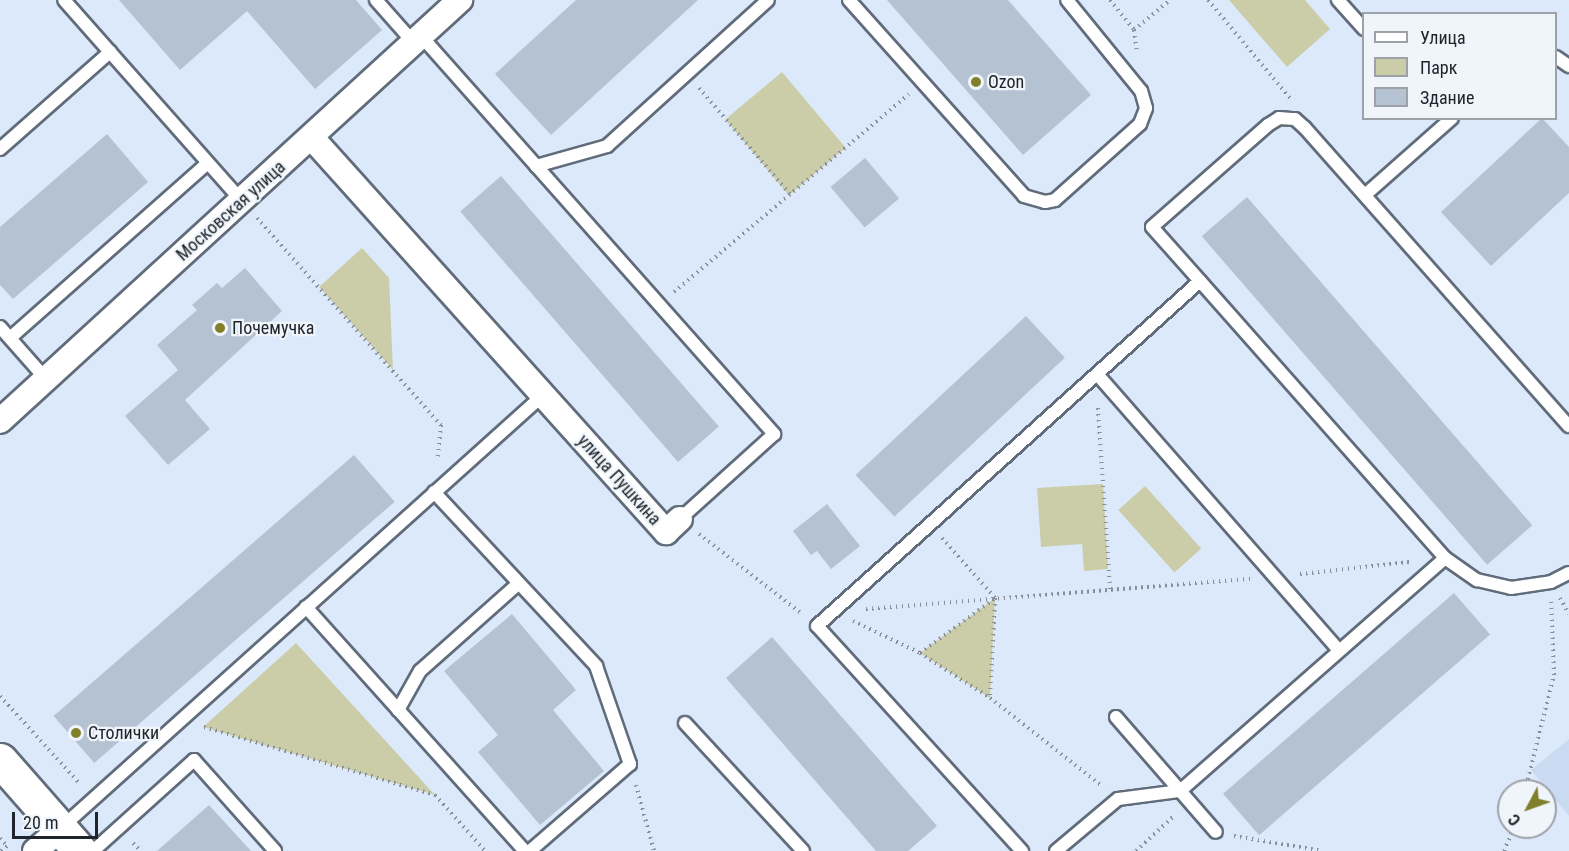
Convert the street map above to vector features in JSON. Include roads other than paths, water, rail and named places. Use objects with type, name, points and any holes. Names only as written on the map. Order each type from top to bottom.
[{"type":"street","name":"Московская улица","points":[[0,421],[312,138],[460,0]]},
{"type":"street","name":"улица Пушкина","points":[[312,138],[666,532],[680,519]]},
{"type":"street","points":[[0,760],[70,840],[35,851]]},
{"type":"lane","points":[[64,0],[242,201]]},
{"type":"lane","points":[[376,0],[418,40],[536,166],[774,434],[680,519]]},
{"type":"lane","points":[[536,166],[607,146],[768,0]]},
{"type":"lane","points":[[849,0],[1024,196],[1034,201],[1055,200],[1140,124],[1146,108],[1141,91],[1067,0]]},
{"type":"lane","points":[[1338,0],[1362,27]]},
{"type":"lane","points":[[0,149],[110,52]]},
{"type":"lane","points":[[1569,426],[1295,119],[1279,118],[1268,125],[1152,227],[1445,558],[1477,580],[1500,586],[1551,582],[1569,573]]},
{"type":"lane","points":[[1365,195],[1447,120]]},
{"type":"lane","points":[[10,338],[208,163]]},
{"type":"lane","points":[[1022,851],[817,626],[1200,281]]},
{"type":"lane","points":[[0,327],[46,380]]},
{"type":"lane","points":[[1096,374],[1338,650]]},
{"type":"lane","points":[[70,840],[93,799],[543,395]]},
{"type":"lane","points":[[434,492],[596,666],[630,764],[530,851]]},
{"type":"lane","points":[[1056,851],[1118,799],[1180,791],[1445,558]]},
{"type":"lane","points":[[398,710],[420,671],[519,584]]},
{"type":"lane","points":[[306,608],[525,851]]},
{"type":"lane","points":[[1116,717],[1216,832]]},
{"type":"lane","points":[[685,723],[803,851]]},
{"type":"lane","points":[[93,851],[194,760],[275,851]]},
{"type":"place","name":"Ozon","points":[[976,82]]},
{"type":"place","name":"Почемучка","points":[[220,328]]},
{"type":"place","name":"Столички","points":[[76,733]]}]
